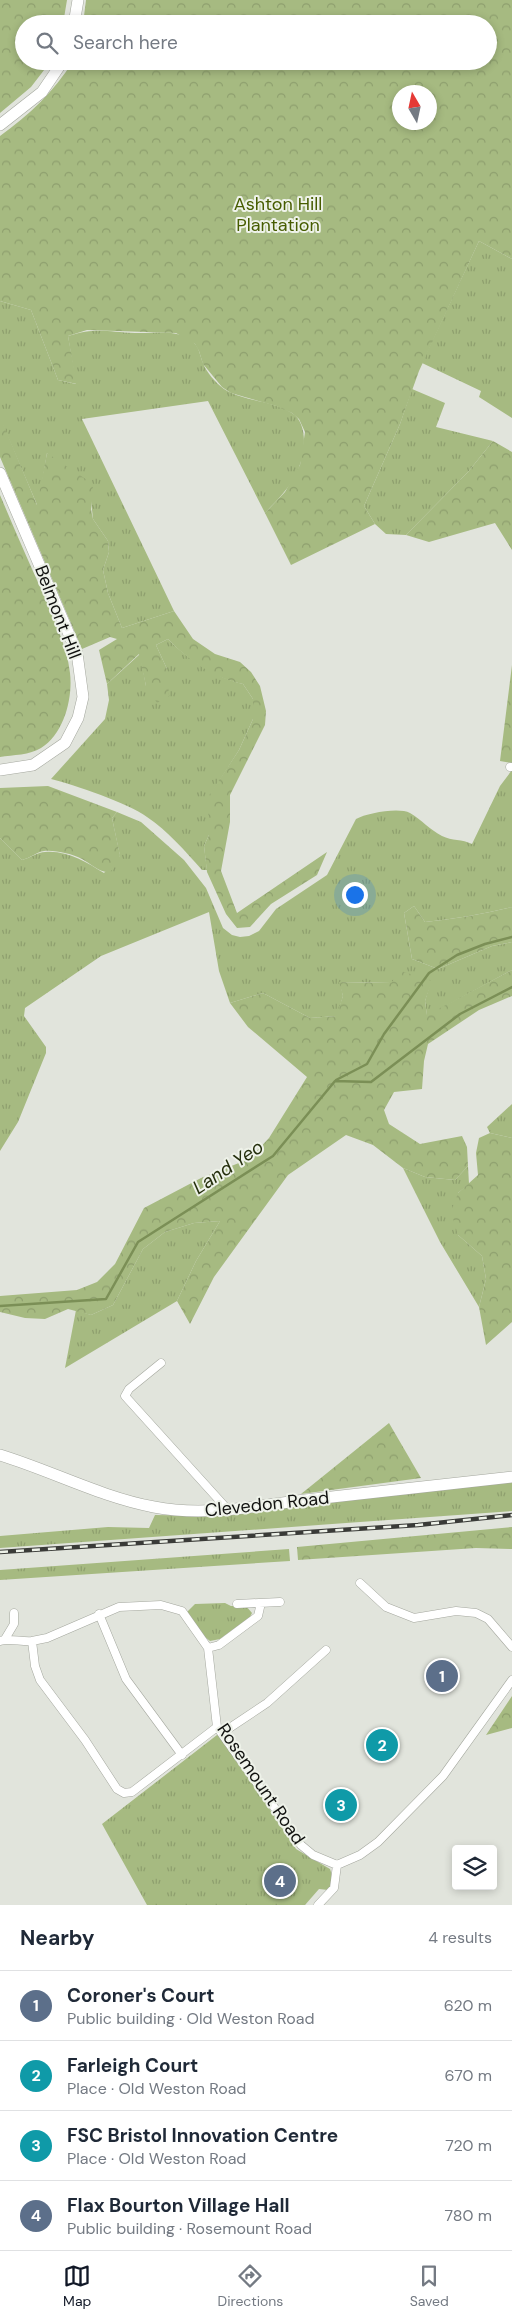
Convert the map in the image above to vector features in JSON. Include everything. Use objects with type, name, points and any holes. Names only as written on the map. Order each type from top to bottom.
[{"type":"main road","points":[[76,15],[78,0]]},
{"type":"main road","points":[[0,126],[42,92],[57,70]]},
{"type":"main road","name":"Belmont Hill","points":[[0,473],[77,653],[84,697],[78,718],[65,743],[33,765],[0,770]]},
{"type":"main road","name":"Clevedon Road","points":[[0,1455],[108,1496],[185,1512],[229,1511],[303,1500],[512,1477]]},
{"type":"street","points":[[161,1362],[129,1389],[124,1396],[229,1511]]},
{"type":"street","points":[[360,1583],[386,1607],[414,1618],[456,1612],[476,1613],[488,1619],[512,1646]]},
{"type":"street","points":[[237,1604],[280,1602]]},
{"type":"street","points":[[208,1648],[219,1645],[258,1616],[261,1603]]},
{"type":"street","name":"Rosemount Road","points":[[14,1613],[14,1624],[3,1640],[18,1642],[47,1638],[119,1607],[161,1605],[182,1611],[208,1648],[220,1730],[301,1845],[313,1855],[337,1866]]},
{"type":"street","points":[[99,1614],[126,1679],[182,1755]]},
{"type":"street","name":"Rosemount Road","points":[[32,1641],[35,1666],[40,1680],[85,1740],[116,1789],[124,1793],[132,1792],[204,1738],[266,1703],[326,1650]]},
{"type":"street","points":[[318,1905],[334,1888],[337,1866],[360,1855],[378,1842],[443,1776],[512,1680]]},
{"type":"green space","points":[[0,0],[67,0],[64,15],[15,15],[15,70],[44,70],[31,87],[0,113]]},
{"type":"green space","name":"Ashton Hill Plantation","points":[[86,0],[512,0],[512,259],[479,241],[419,371],[400,424],[364,506],[375,524],[291,565],[265,513],[285,492],[300,465],[305,432],[299,419],[292,413],[276,406],[231,393],[222,387],[203,364],[195,344],[176,333],[87,330],[68,336],[77,384],[58,380],[31,310],[0,301],[0,136],[21,120],[58,83],[67,70],[497,70],[497,15],[84,15]]},
{"type":"green space","points":[[479,241],[512,259],[512,418],[479,397],[481,391],[422,363]]},
{"type":"green space","points":[[0,301],[31,310],[58,380],[76,384],[68,336],[94,331],[175,334],[190,339],[196,345],[206,370],[224,389],[284,409],[292,413],[302,426],[304,444],[298,471],[288,488],[265,513],[208,401],[82,419],[174,611],[122,628],[108,593],[103,570],[109,552],[108,541],[93,519],[91,501],[47,453],[38,507],[0,418]]},
{"type":"green space","points":[[412,389],[445,403],[436,427],[493,441],[468,472],[406,535],[386,534],[375,524],[364,506],[400,424]]},
{"type":"green space","points":[[0,416],[37,505],[47,453],[93,484],[91,509],[93,519],[108,541],[109,552],[103,570],[108,593],[122,628],[174,611],[193,639],[215,654],[240,662],[251,672],[260,686],[266,711],[265,725],[230,795],[230,822],[221,871],[237,913],[327,852],[317,875],[271,904],[250,927],[237,928],[226,914],[207,872],[204,846],[209,835],[208,797],[239,750],[253,719],[253,699],[243,684],[212,673],[202,667],[168,639],[156,645],[167,669],[169,696],[157,703],[146,686],[139,654],[107,684],[99,650],[117,639],[110,637],[82,649],[0,457]]},
{"type":"green space","points":[[493,441],[512,452],[512,550],[495,523],[429,542],[406,535],[468,472]]},
{"type":"green space","points":[[0,495],[59,632],[66,652],[71,683],[65,715],[56,734],[49,742],[32,752],[0,757]]},
{"type":"green space","points":[[168,639],[183,653],[202,666],[223,677],[243,684],[253,699],[253,719],[239,750],[209,797],[209,835],[204,846],[207,870],[202,870],[169,835],[138,812],[101,795],[51,779],[105,719],[109,700],[107,684],[140,654],[146,686],[167,669],[156,645]]},
{"type":"green space","points":[[512,665],[512,763],[500,761]]},
{"type":"green space","points":[[512,770],[512,907],[425,922],[414,906],[404,913],[412,959],[438,969],[492,946],[512,942],[512,970],[427,1016],[425,1001],[431,981],[391,983],[340,982],[343,996],[337,1016],[310,1018],[263,993],[230,1003],[219,971],[209,912],[101,956],[25,1008],[24,1016],[46,1047],[46,1053],[18,1122],[0,1151],[0,838],[22,860],[42,852],[61,853],[83,861],[104,873],[120,856],[112,818],[117,812],[141,822],[184,860],[206,888],[223,928],[232,935],[240,937],[249,936],[259,931],[276,909],[327,875],[356,819],[383,811],[405,811],[442,836],[472,844],[500,786]]},
{"type":"green space","points":[[48,786],[117,812],[112,818],[120,855],[119,862],[110,872],[99,870],[78,857],[59,852],[44,851],[22,860],[0,838],[0,788]]},
{"type":"green space","points":[[414,906],[425,922],[512,907],[512,942],[492,946],[438,969],[412,959],[404,913]]},
{"type":"green space","points":[[512,970],[512,996],[479,1010],[428,1044],[424,1061],[422,1089],[394,1092],[384,1110],[389,1124],[420,1144],[462,1136],[467,1147],[468,1166],[455,1180],[425,1177],[403,1168],[373,1145],[346,1135],[288,1175],[214,1277],[190,1324],[177,1301],[196,1261],[220,1221],[194,1223],[165,1232],[143,1249],[113,1305],[91,1315],[68,1309],[45,1319],[25,1318],[0,1312],[0,1296],[77,1290],[97,1282],[115,1264],[144,1208],[201,1178],[249,1159],[269,1138],[307,1077],[248,1027],[230,1003],[263,993],[310,1018],[336,1016],[343,996],[339,982],[391,983],[401,971],[432,981],[425,1001],[427,1015]]},
{"type":"green space","points":[[512,1104],[512,1138],[490,1133],[487,1127]]},
{"type":"green space","points":[[490,1133],[512,1138],[512,1322],[486,1345],[479,1307],[486,1279],[482,1256],[458,1235],[451,1212],[458,1193],[478,1175],[476,1153],[479,1138]]},
{"type":"green space","points":[[468,1166],[469,1184],[458,1193],[458,1235],[482,1256],[486,1279],[479,1307],[440,1242],[403,1168],[425,1177],[455,1180]]},
{"type":"green space","points":[[220,1221],[196,1261],[177,1301],[65,1368],[76,1310],[91,1315],[113,1305],[143,1249],[165,1232],[194,1223]]},
{"type":"green space","points":[[389,1423],[421,1478],[301,1494]]},
{"type":"green space","points":[[512,1482],[512,1511],[0,1548],[0,1536],[108,1527],[149,1528],[155,1515],[213,1516]]},
{"type":"green space","points":[[512,1527],[512,1549],[476,1548],[298,1560],[297,1547]]},
{"type":"green space","points":[[289,1549],[290,1561],[0,1580],[0,1570]]},
{"type":"green space","points":[[225,1603],[231,1606],[246,1606],[252,1613],[250,1617],[220,1639],[210,1641],[187,1612],[195,1604]]},
{"type":"green space","points":[[512,1696],[512,1728],[486,1735]]},
{"type":"green space","points":[[217,1735],[222,1737],[296,1849],[330,1869],[333,1878],[332,1885],[328,1890],[319,1889],[305,1905],[147,1905],[102,1824]]},
{"type":"waterway","points":[[336,1080],[367,1064],[384,1034],[429,973],[457,955],[485,944],[512,937]]},
{"type":"waterway","name":"Land Yeo","points":[[0,1306],[106,1299],[138,1242],[273,1156],[335,1081],[371,1082],[460,1014],[512,987]]},
{"type":"railway","points":[[0,1552],[418,1525],[512,1515]]},
{"type":"place","name":"Coroner's Court","points":[[442,1676]]},
{"type":"place","name":"Farleigh Court","points":[[382,1745]]},
{"type":"place","name":"FSC Bristol Innovation Centre","points":[[341,1805]]},
{"type":"place","name":"Flax Bourton Village Hall","points":[[280,1881]]}]
